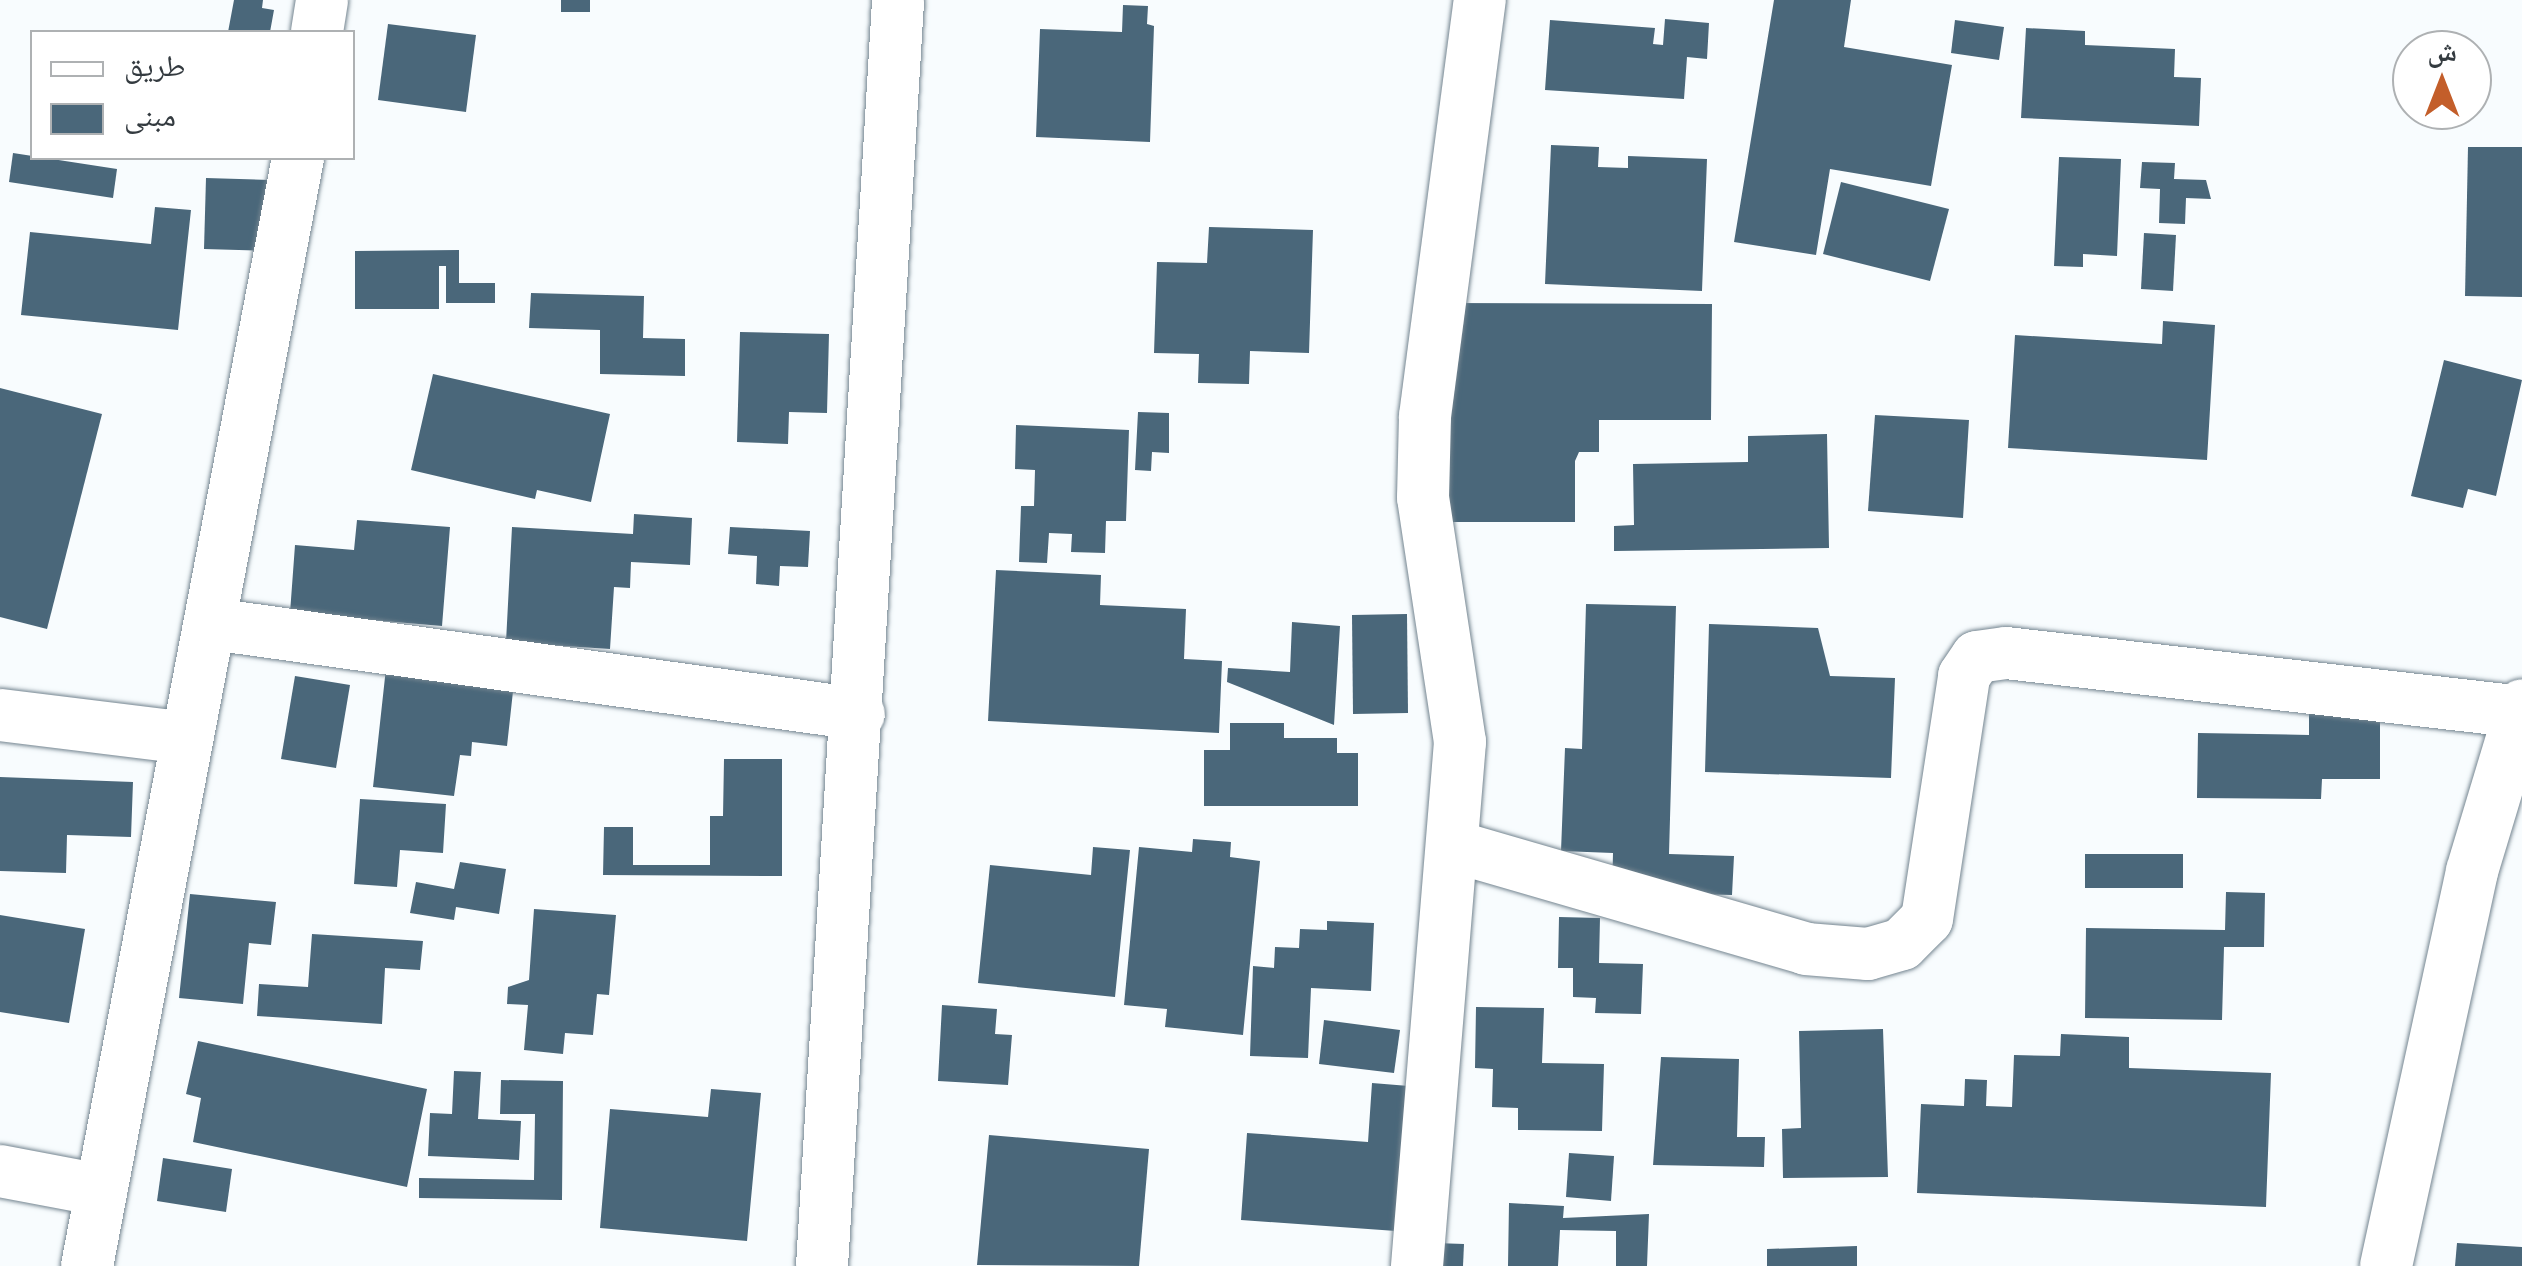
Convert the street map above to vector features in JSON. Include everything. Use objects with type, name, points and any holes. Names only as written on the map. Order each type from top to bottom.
[{"type":"street","points":[[317,30],[322,0]]},
{"type":"street","points":[[822,1266],[859,714],[898,0]]},
{"type":"street","points":[[1417,1266],[1456,847],[1460,742],[1423,498],[1425,416],[1480,0]]},
{"type":"street","points":[[87,1266],[298,160]]},
{"type":"street","points":[[212,624],[859,714]]},
{"type":"street","points":[[1456,847],[1806,949],[1868,954],[1902,944],[1927,919],[1964,676],[1977,657],[2006,653],[2521,709],[2472,871],[2386,1266]]},
{"type":"street","points":[[0,715],[187,738]]},
{"type":"street","points":[[0,1171],[100,1190]]},
{"type":"building","points":[[234,0],[263,0],[262,8],[274,10],[270,30],[228,30]]},
{"type":"building","points":[[561,0],[590,0],[590,12],[561,12]]},
{"type":"building","points":[[1774,0],[1851,0],[1844,47],[1952,65],[1931,186],[1830,169],[1816,255],[1734,242]]},
{"type":"building","points":[[1123,5],[1148,6],[1147,24],[1154,26],[1150,142],[1036,137],[1040,29],[1122,32]]},
{"type":"building","points":[[1665,19],[1709,23],[1707,59],[1687,57],[1684,99],[1545,90],[1550,20],[1655,28],[1653,44],[1663,45]]},
{"type":"building","points":[[1955,20],[2004,27],[1999,60],[1951,53]]},
{"type":"building","points":[[388,24],[476,35],[466,112],[378,100]]},
{"type":"building","points":[[2026,28],[2085,31],[2085,45],[2175,49],[2174,77],[2201,78],[2199,126],[2021,118]]},
{"type":"building","points":[[1551,145],[1599,147],[1598,167],[1628,168],[1628,156],[1707,159],[1702,291],[1545,284]]},
{"type":"building","points":[[2468,147],[2522,147],[2522,297],[2465,296]]},
{"type":"building","points":[[13,153],[30,156],[30,160],[117,169],[113,198],[9,182]]},
{"type":"building","points":[[2059,157],[2121,159],[2117,256],[2083,254],[2083,267],[2054,266]]},
{"type":"building","points":[[2142,162],[2175,163],[2174,179],[2206,180],[2211,199],[2186,198],[2185,224],[2159,223],[2160,189],[2140,188]]},
{"type":"building","points":[[206,178],[270,180],[269,251],[204,249]]},
{"type":"building","points":[[1841,182],[1949,209],[1930,281],[1823,254]]},
{"type":"building","points":[[155,207],[191,210],[178,330],[21,315],[30,232],[151,244]]},
{"type":"building","points":[[1209,227],[1313,230],[1309,353],[1250,351],[1249,384],[1198,383],[1199,354],[1154,353],[1157,262],[1207,263]]},
{"type":"building","points":[[2144,233],[2176,235],[2173,291],[2141,289]]},
{"type":"building","points":[[459,250],[459,283],[495,283],[495,303],[446,303],[446,266],[439,266],[439,309],[355,309],[355,251]]},
{"type":"building","points":[[531,293],[644,296],[643,338],[685,339],[685,376],[600,374],[600,330],[529,328]]},
{"type":"building","points":[[1440,303],[1712,304],[1711,420],[1599,420],[1599,452],[1579,452],[1575,461],[1575,522],[1440,522]]},
{"type":"building","points":[[2163,321],[2215,325],[2207,460],[2008,448],[2015,335],[2162,344]]},
{"type":"building","points":[[740,332],[829,334],[827,413],[789,412],[788,444],[737,442]]},
{"type":"building","points":[[2444,360],[2522,380],[2496,496],[2468,489],[2463,508],[2411,496]]},
{"type":"building","points":[[433,374],[610,414],[591,502],[537,490],[535,499],[411,470]]},
{"type":"building","points":[[0,388],[102,414],[47,629],[0,617]]},
{"type":"building","points":[[1138,412],[1169,413],[1169,453],[1152,452],[1151,471],[1135,470]]},
{"type":"building","points":[[1875,415],[1969,420],[1963,518],[1868,511]]},
{"type":"building","points":[[1016,425],[1129,430],[1126,521],[1106,521],[1105,553],[1071,552],[1072,534],[1049,533],[1047,563],[1019,562],[1021,506],[1034,506],[1035,470],[1015,469]]},
{"type":"building","points":[[1827,434],[1829,548],[1614,551],[1614,526],[1634,525],[1633,464],[1748,462],[1748,436]]},
{"type":"building","points":[[634,514],[692,518],[690,565],[631,562],[630,588],[614,587],[610,649],[506,642],[512,527],[633,534]]},
{"type":"building","points":[[357,520],[450,527],[442,626],[290,613],[295,545],[354,550]]},
{"type":"building","points":[[730,527],[810,531],[808,567],[780,566],[779,586],[756,584],[757,556],[728,554]]},
{"type":"building","points":[[996,570],[1101,575],[1100,605],[1186,609],[1184,659],[1222,661],[1219,733],[988,721]]},
{"type":"building","points":[[1586,604],[1676,606],[1669,854],[1734,856],[1732,895],[1612,892],[1613,853],[1561,851],[1565,748],[1582,749]]},
{"type":"building","points":[[1407,614],[1408,713],[1353,714],[1352,615]]},
{"type":"building","points":[[1292,622],[1340,626],[1334,725],[1227,682],[1228,668],[1290,672]]},
{"type":"building","points":[[1709,624],[1818,628],[1830,676],[1895,678],[1891,778],[1705,772]]},
{"type":"building","points":[[387,659],[515,673],[507,746],[472,742],[471,756],[460,755],[454,796],[373,787]]},
{"type":"building","points":[[295,676],[350,685],[336,768],[281,759]]},
{"type":"building","points":[[2309,704],[2380,705],[2380,779],[2322,779],[2321,799],[2197,798],[2198,733],[2309,735]]},
{"type":"building","points":[[1230,723],[1284,723],[1284,738],[1337,738],[1337,753],[1358,753],[1358,806],[1204,806],[1204,750],[1230,750]]},
{"type":"building","points":[[724,759],[782,759],[782,876],[603,875],[604,827],[633,827],[633,865],[710,865],[710,816],[723,816]]},
{"type":"building","points":[[0,777],[133,782],[131,837],[67,835],[66,873],[0,871]]},
{"type":"building","points":[[360,799],[446,804],[443,853],[400,850],[397,887],[354,884]]},
{"type":"building","points":[[1193,839],[1231,842],[1230,857],[1260,861],[1243,1035],[1165,1027],[1167,1009],[1124,1005],[1139,847],[1192,852]]},
{"type":"building","points":[[1093,847],[1130,850],[1115,997],[978,983],[990,865],[1091,875]]},
{"type":"building","points":[[2085,854],[2183,854],[2183,888],[2085,888]]},
{"type":"building","points":[[460,862],[506,869],[499,914],[456,907],[454,920],[410,913],[416,882],[454,889]]},
{"type":"building","points":[[2226,892],[2265,893],[2264,947],[2224,947],[2222,1020],[2085,1018],[2086,928],[2225,930]]},
{"type":"building","points":[[190,894],[276,902],[271,945],[249,943],[243,1004],[179,998]]},
{"type":"building","points":[[534,909],[616,915],[609,995],[597,994],[593,1035],[565,1033],[563,1054],[524,1050],[528,1005],[507,1004],[508,987],[529,980]]},
{"type":"building","points":[[0,915],[85,929],[69,1023],[0,1012]]},
{"type":"building","points":[[1559,917],[1600,918],[1599,963],[1643,964],[1641,1014],[1595,1013],[1596,998],[1573,997],[1573,968],[1558,968]]},
{"type":"building","points":[[1327,921],[1374,923],[1371,991],[1311,988],[1308,1058],[1250,1056],[1253,966],[1274,968],[1275,947],[1299,948],[1300,929],[1327,930]]},
{"type":"building","points":[[312,934],[423,941],[420,970],[385,968],[382,1024],[257,1016],[259,984],[308,987]]},
{"type":"building","points":[[942,1005],[997,1009],[995,1034],[1012,1035],[1008,1085],[938,1081]]},
{"type":"building","points":[[1476,1007],[1544,1008],[1542,1063],[1604,1064],[1602,1131],[1518,1130],[1518,1108],[1492,1107],[1493,1069],[1475,1068]]},
{"type":"building","points":[[1324,1020],[1400,1030],[1394,1073],[1319,1064]]},
{"type":"building","points":[[1883,1029],[1888,1177],[1783,1178],[1782,1129],[1801,1128],[1799,1031]]},
{"type":"building","points":[[2061,1034],[2129,1037],[2129,1068],[2271,1073],[2266,1207],[1917,1193],[1921,1104],[1964,1106],[1965,1079],[1987,1080],[1986,1106],[2012,1107],[2014,1055],[2060,1056]]},
{"type":"building","points":[[198,1041],[427,1089],[407,1187],[193,1142],[201,1098],[186,1094]]},
{"type":"building","points":[[1661,1057],[1739,1059],[1737,1137],[1765,1137],[1764,1167],[1653,1165]]},
{"type":"building","points":[[454,1071],[481,1072],[478,1119],[521,1121],[519,1160],[428,1156],[430,1113],[452,1114]]},
{"type":"building","points":[[501,1080],[563,1081],[562,1200],[419,1198],[419,1178],[534,1180],[535,1114],[500,1114]]},
{"type":"building","points":[[1372,1083],[1421,1087],[1410,1232],[1241,1220],[1247,1133],[1368,1142]]},
{"type":"building","points":[[711,1089],[761,1093],[747,1241],[600,1228],[610,1109],[708,1117]]},
{"type":"building","points":[[989,1135],[1149,1149],[1139,1266],[977,1265]]},
{"type":"building","points":[[1569,1153],[1614,1156],[1611,1201],[1566,1197]]},
{"type":"building","points":[[163,1158],[232,1169],[226,1212],[157,1201]]},
{"type":"building","points":[[1509,1203],[1564,1206],[1563,1218],[1649,1214],[1647,1266],[1616,1266],[1616,1231],[1560,1230],[1558,1266],[1508,1266]]},
{"type":"building","points":[[1435,1243],[1464,1244],[1463,1266],[1434,1266]]},
{"type":"building","points":[[2457,1243],[2522,1247],[2522,1266],[2455,1266]]},
{"type":"building","points":[[1857,1246],[1857,1266],[1767,1266],[1767,1249]]}]
